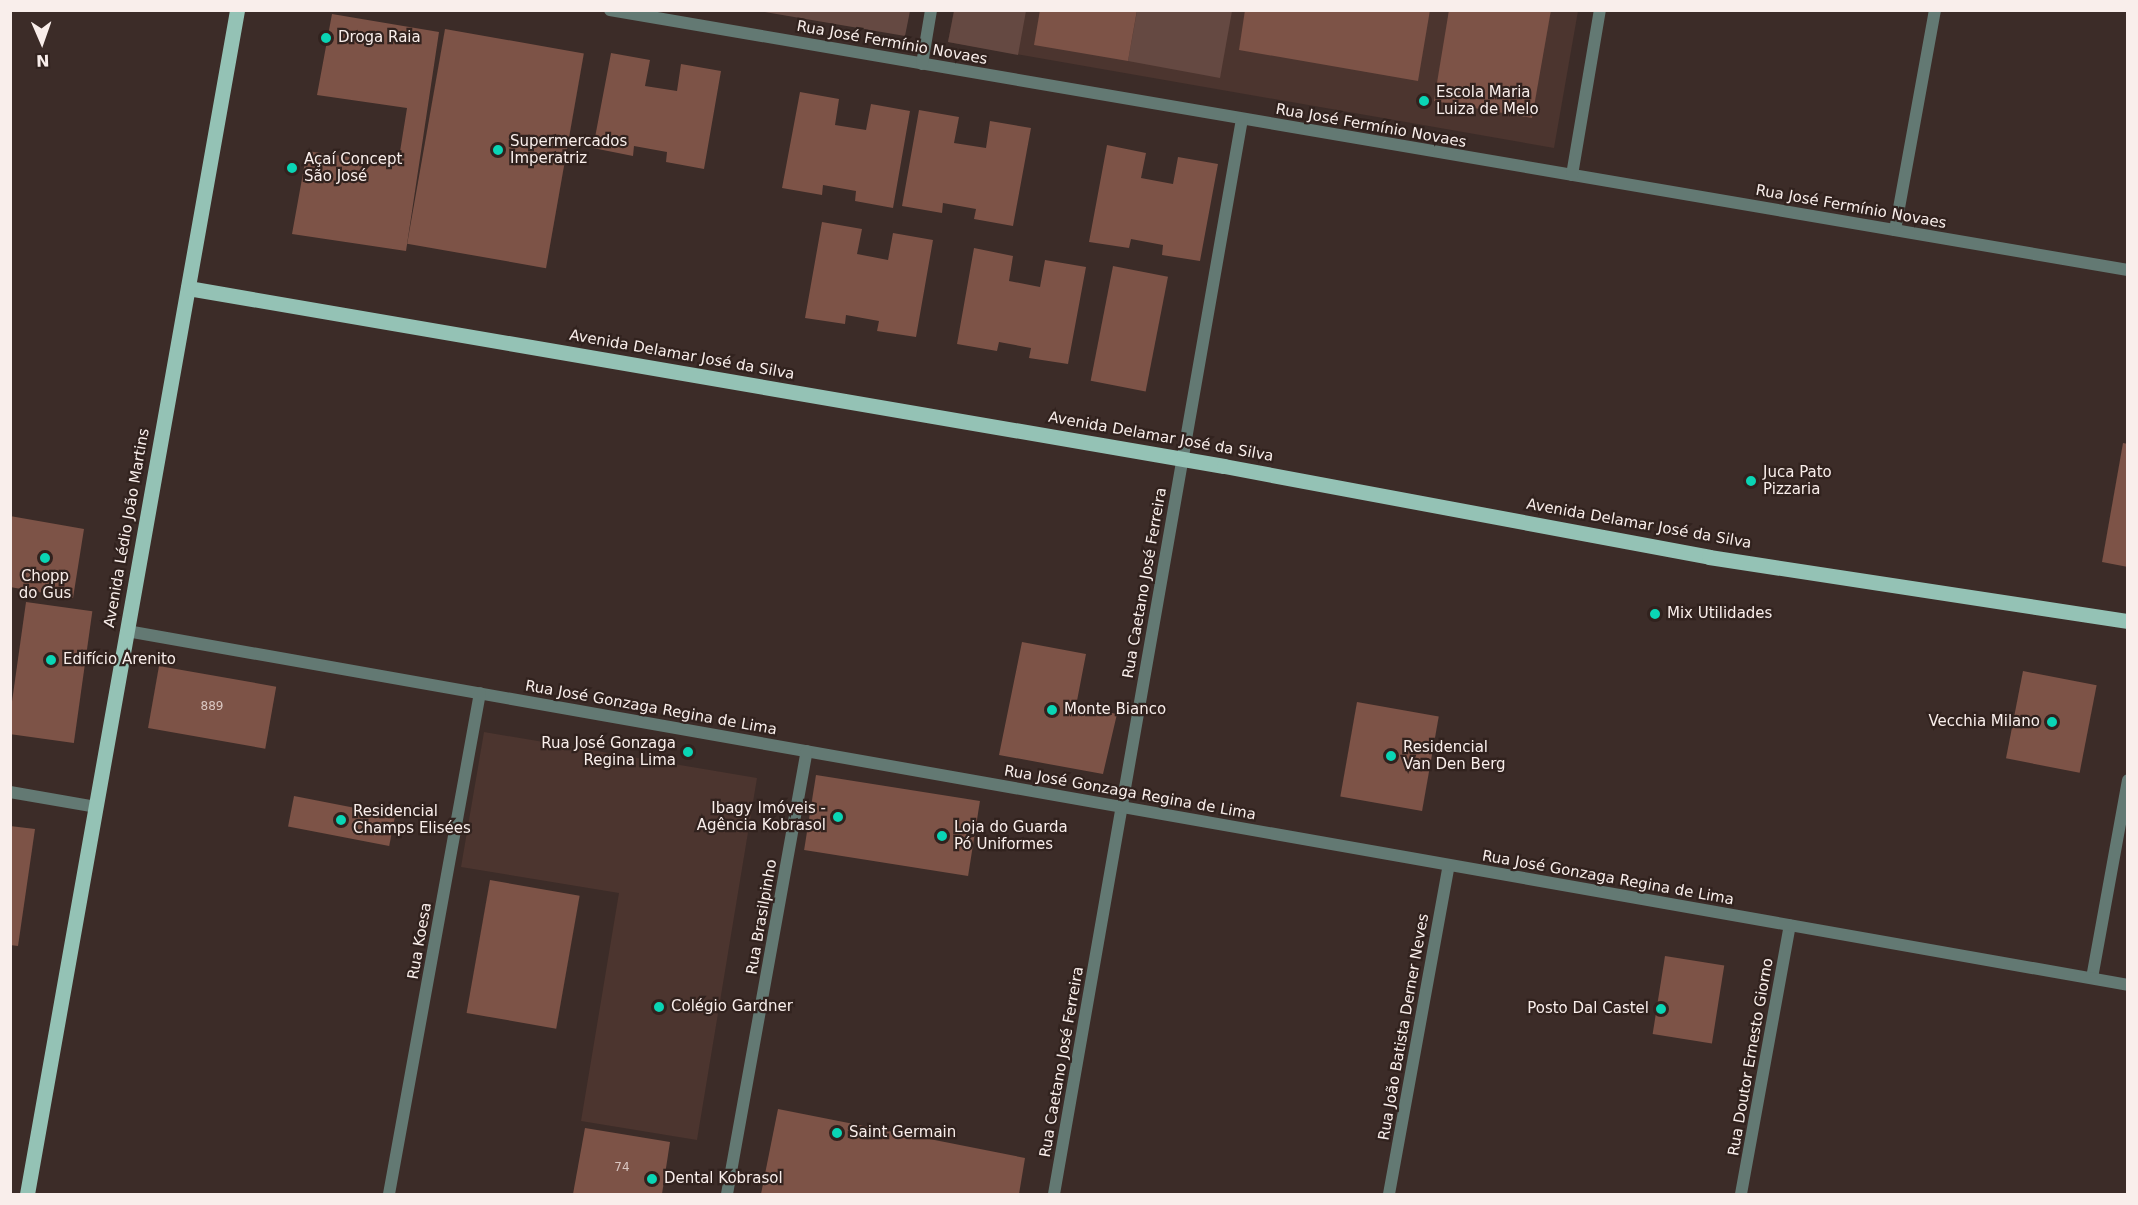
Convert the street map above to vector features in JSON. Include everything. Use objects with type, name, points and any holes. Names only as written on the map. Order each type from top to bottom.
[{"type":"main road","name":"Avenida Lédio João Martins","points":[[27,1194],[237,10]]},
{"type":"main road","name":"Avenida Delamar José da Silva","points":[[188,288],[1182,459],[1709,556],[2127,621]]},
{"type":"street","name":"Rua José Fermínio Novaes","points":[[610,10],[2127,270]]},
{"type":"street","points":[[922,64],[931,10]]},
{"type":"street","points":[[1572,175],[1600,10]]},
{"type":"street","points":[[1895,230],[1935,10]]},
{"type":"street","name":"Rua Caetano José Ferreira","points":[[1054,1194],[1242,119]]},
{"type":"street","name":"Rua José Gonzaga Regina de Lima","points":[[127,631],[2127,985]]},
{"type":"street","name":"Rua Koesa","points":[[389,1194],[480,693]]},
{"type":"street","name":"Rua Brasilpinho","points":[[727,1194],[807,751]]},
{"type":"street","points":[[2092,978],[2127,780]]},
{"type":"street","points":[[10,792],[96,807]]},
{"type":"street","name":"Rua João Batista Derner Neves","points":[[1389,1194],[1449,865]]},
{"type":"street","name":"Rua Doutor Ernesto Giorno","points":[[1741,1194],[1790,925]]},
{"type":"shaded area","points":[[759,11],[910,11],[905,36]]},
{"type":"shaded area","name":"Escola Maria Luiza de Melo","points":[[954,11],[1578,11],[1554,148],[948,42]]},
{"type":"shaded area","points":[[954,11],[1026,11],[1018,55],[948,42]]},
{"type":"shaded area","points":[[1137,11],[1232,11],[1220,78],[1128,61]]},
{"type":"shaded area","name":"Colégio Gardner","points":[[484,732],[757,778],[697,1140],[581,1121],[619,893],[461,867]]},
{"type":"building","points":[[1040,10],[1137,10],[1128,61],[1034,45]]},
{"type":"building","points":[[1245,10],[1430,10],[1418,81],[1239,50]]},
{"type":"building","points":[[1449,10],[1551,10],[1532,118],[1434,101]]},
{"type":"building","points":[[332,14],[439,32],[406,251],[292,234],[307,151],[398,164],[407,108],[317,95]]},
{"type":"building","name":"Supermercados Imperatriz","points":[[445,29],[584,53],[546,268],[407,244]]},
{"type":"building","points":[[611,53],[650,60],[645,86],[677,91],[681,64],[721,71],[704,169],[666,162],[667,152],[634,146],[633,156],[593,148]]},
{"type":"building","points":[[800,92],[839,99],[835,125],[866,130],[871,104],[910,111],[893,208],[855,201],[856,191],[823,185],[822,195],[782,188]]},
{"type":"building","points":[[919,110],[959,117],[954,143],[986,148],[990,121],[1031,128],[1013,226],[974,219],[976,209],[943,203],[942,213],[902,206]]},
{"type":"building","points":[[1107,145],[1146,153],[1141,178],[1173,184],[1178,157],[1218,164],[1200,261],[1162,255],[1163,245],[1131,239],[1129,248],[1089,242]]},
{"type":"building","points":[[822,222],[862,229],[857,254],[888,260],[893,233],[933,240],[916,337],[877,331],[879,321],[846,315],[845,324],[805,318]]},
{"type":"building","points":[[974,248],[1013,256],[1009,281],[1040,287],[1045,260],[1086,267],[1068,364],[1029,358],[1031,348],[999,342],[997,351],[957,344]]},
{"type":"building","points":[[1113,266],[1168,277],[1146,392],[1091,381]]},
{"type":"building","points":[[2123,443],[2128,444],[2128,567],[2102,562]]},
{"type":"building","name":"Chopp do Gus","points":[[10,516],[84,529],[73,598],[10,587]]},
{"type":"building","name":"Edifício Arenito","points":[[26,602],[92,611],[74,743],[10,734],[10,716]]},
{"type":"building","name":"Monte Bianco","points":[[1022,642],[1086,654],[1076,706],[1117,714],[1103,774],[999,755]]},
{"type":"building","points":[[159,666],[276,687],[265,749],[148,728]]},
{"type":"building","name":"Vecchia Milano","points":[[2023,671],[2097,685],[2080,773],[2006,758]]},
{"type":"building","name":"Residencial Van Den Berg","points":[[1357,702],[1439,716],[1422,811],[1340,797]]},
{"type":"building","points":[[816,775],[980,801],[968,876],[804,850]]},
{"type":"building","name":"Residencial Champs Elisées","points":[[294,796],[395,816],[389,846],[288,826]]},
{"type":"building","points":[[10,826],[35,829],[18,946],[10,945]]},
{"type":"building","points":[[490,880],[580,896],[556,1029],[467,1013]]},
{"type":"building","points":[[1665,956],[1724,965],[1712,1043],[1653,1034]]},
{"type":"building","name":"Saint Germain","points":[[778,1109],[1025,1158],[1019,1194],[761,1194]]},
{"type":"building","points":[[585,1128],[670,1142],[662,1194],[573,1194]]},
{"type":"place","name":"Droga Raia","points":[[326,38]]},
{"type":"place","name":"Escola Maria Luiza de Melo","points":[[1424,101]]},
{"type":"place","name":"Supermercados Imperatriz","points":[[498,150]]},
{"type":"place","name":"Açaí Concept São José","points":[[292,168]]},
{"type":"place","name":"Juca Pato Pizzaria","points":[[1751,481]]},
{"type":"place","name":"Chopp do Gus","points":[[45,558]]},
{"type":"place","name":"Mix Utilidades","points":[[1655,614]]},
{"type":"place","name":"Edifício Arenito","points":[[51,660]]},
{"type":"place","name":"Monte Bianco","points":[[1052,710]]},
{"type":"place","name":"Vecchia Milano","points":[[2052,722]]},
{"type":"place","name":"Rua José Gonzaga Regina Lima","points":[[688,752]]},
{"type":"place","name":"Residencial Van Den Berg","points":[[1391,756]]},
{"type":"place","name":"Ibagy Imóveis - Agência Kobrasol","points":[[838,817]]},
{"type":"place","name":"Residencial Champs Elisées","points":[[341,820]]},
{"type":"place","name":"Loja do Guarda Pó Uniformes","points":[[942,836]]},
{"type":"place","name":"Colégio Gardner","points":[[659,1007]]},
{"type":"place","name":"Posto Dal Castel","points":[[1661,1009]]},
{"type":"place","name":"Saint Germain","points":[[837,1133]]},
{"type":"place","name":"Dental Kobrasol","points":[[652,1179]]}]
